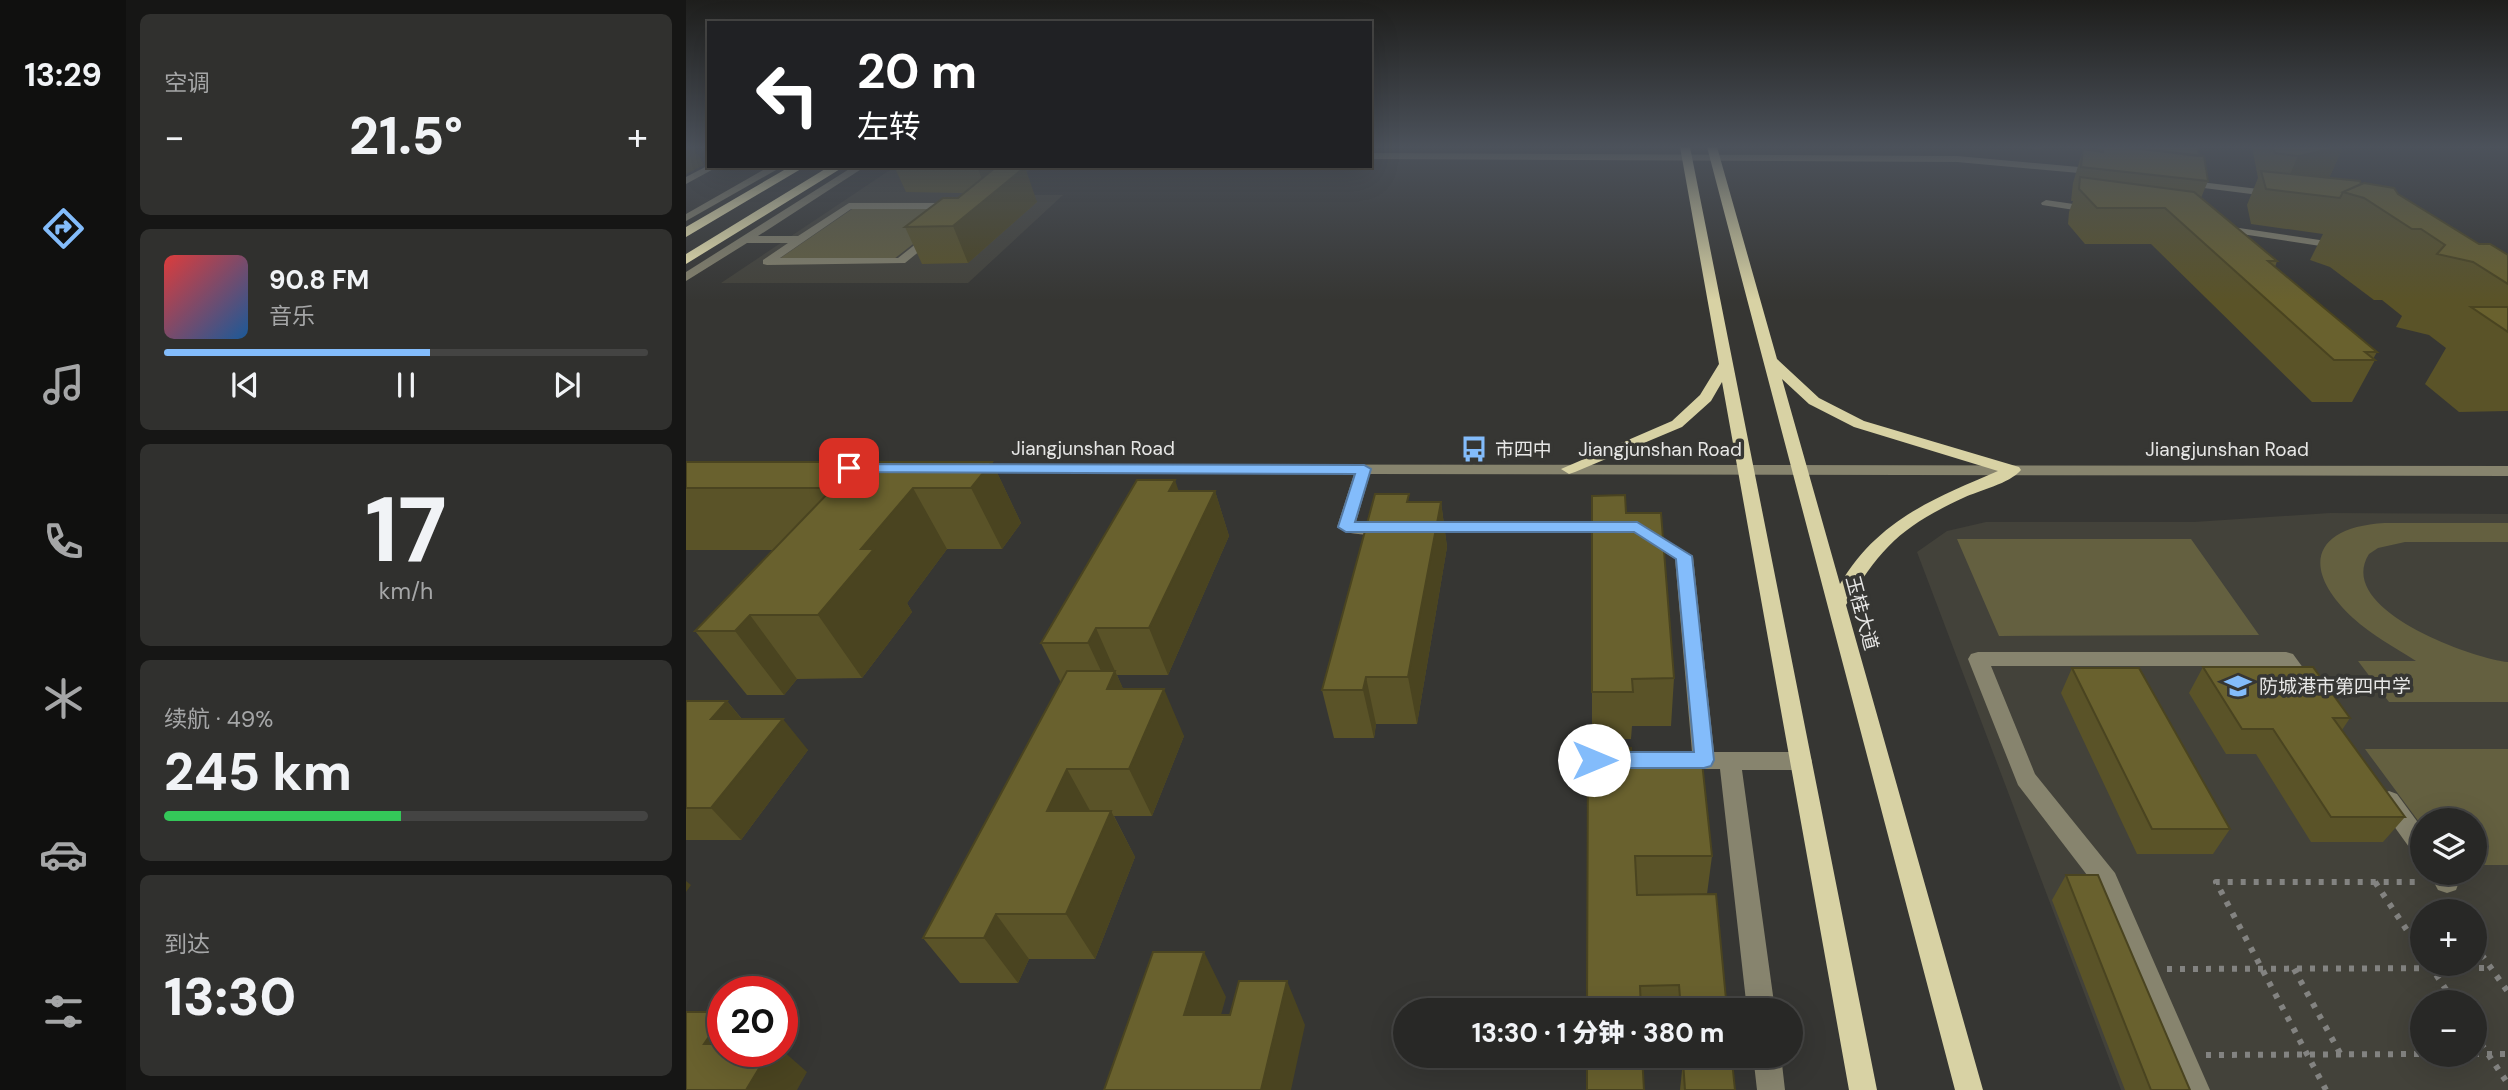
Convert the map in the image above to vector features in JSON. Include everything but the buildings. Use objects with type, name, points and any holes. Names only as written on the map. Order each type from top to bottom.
[{"type":"highway","points":[[686,233],[746,198]]},
{"type":"highway","points":[[686,260],[787,198]]},
{"type":"highway","points":[[686,260],[712,260]]},
{"type":"main road","points":[[1695,198],[1863,1090]]},
{"type":"main road","name":"玉桂大道","points":[[1727,198],[1969,1090]]},
{"type":"main road","points":[[1771,361],[1814,401],[1859,424],[2013,470]]},
{"type":"main road","points":[[1569,470],[1677,424],[1706,398],[1727,362]]},
{"type":"main road","points":[[1837,604],[1869,554],[1901,527],[1932,507],[2013,470]]},
{"type":"street","points":[[686,218],[722,198]]},
{"type":"street","points":[[686,276],[811,198]]},
{"type":"street","points":[[2046,203],[2101,211]]},
{"type":"street","points":[[744,240],[800,239],[849,206],[970,205],[901,261],[767,262],[800,239]]},
{"type":"street","points":[[2211,226],[2359,250]]},
{"type":"street","name":"Jiangjunshan Road","points":[[949,469],[2508,471]]},
{"type":"street","points":[[1364,469],[1346,527],[1637,527],[1684,556],[1704,760]]},
{"type":"street","points":[[2196,1090],[2106,881],[2026,779],[1978,659],[2286,659],[2318,703]]},
{"type":"street","points":[[1594,760],[1801,761]]},
{"type":"street","points":[[1730,761],[1760,998]]},
{"type":"street","points":[[2374,781],[2410,830]]},
{"type":"street","points":[[1768,1068],[1771,1090]]},
{"type":"path","points":[[2326,1090],[2216,882],[2410,880]]},
{"type":"path","points":[[2375,882],[2410,935]]},
{"type":"path","points":[[2487,961],[2508,992]]},
{"type":"path","points":[[2144,969],[2410,966]]},
{"type":"path","points":[[2487,968],[2492,968]]},
{"type":"path","points":[[2293,969],[2341,1055]]},
{"type":"path","points":[[2180,1055],[2410,1054]]},
{"type":"path","points":[[2488,1054],[2508,1054]]},
{"type":"path","points":[[2488,1054],[2508,1084]]},
{"type":"shaded area","points":[[848,198],[1060,198],[968,283],[721,283]]},
{"type":"shaded area","points":[[855,207],[959,208],[894,259],[779,259]]},
{"type":"shaded area","name":"防城港市第四中学","points":[[2330,513],[2508,514],[2508,1090],[2121,1090],[1917,552],[1947,531],[1986,522],[2194,522]]},
{"type":"shaded area","points":[[2385,523],[2508,523],[2508,542],[2405,542],[2378,548],[2369,554],[2363,574],[2371,594],[2388,611],[2412,627],[2466,651],[2508,662],[2508,702],[2389,702],[2358,661],[2416,661],[2353,618],[2325,583],[2321,567],[2322,554],[2329,542],[2342,533],[2360,526]]},
{"type":"shaded area","points":[[1957,539],[2191,539],[2259,635],[1999,636]]},
{"type":"shaded area","points":[[2365,749],[2508,749],[2508,865],[2487,865],[2487,808],[2410,810]]},
{"type":"place","name":"市四中","points":[[1474,449]]},
{"type":"place","name":"防城港市第四中学","points":[[2238,686]]},
{"type":"route","points":[[849,468],[1364,469],[1346,527],[1637,527],[1684,556],[1704,760],[1594,760]]}]
